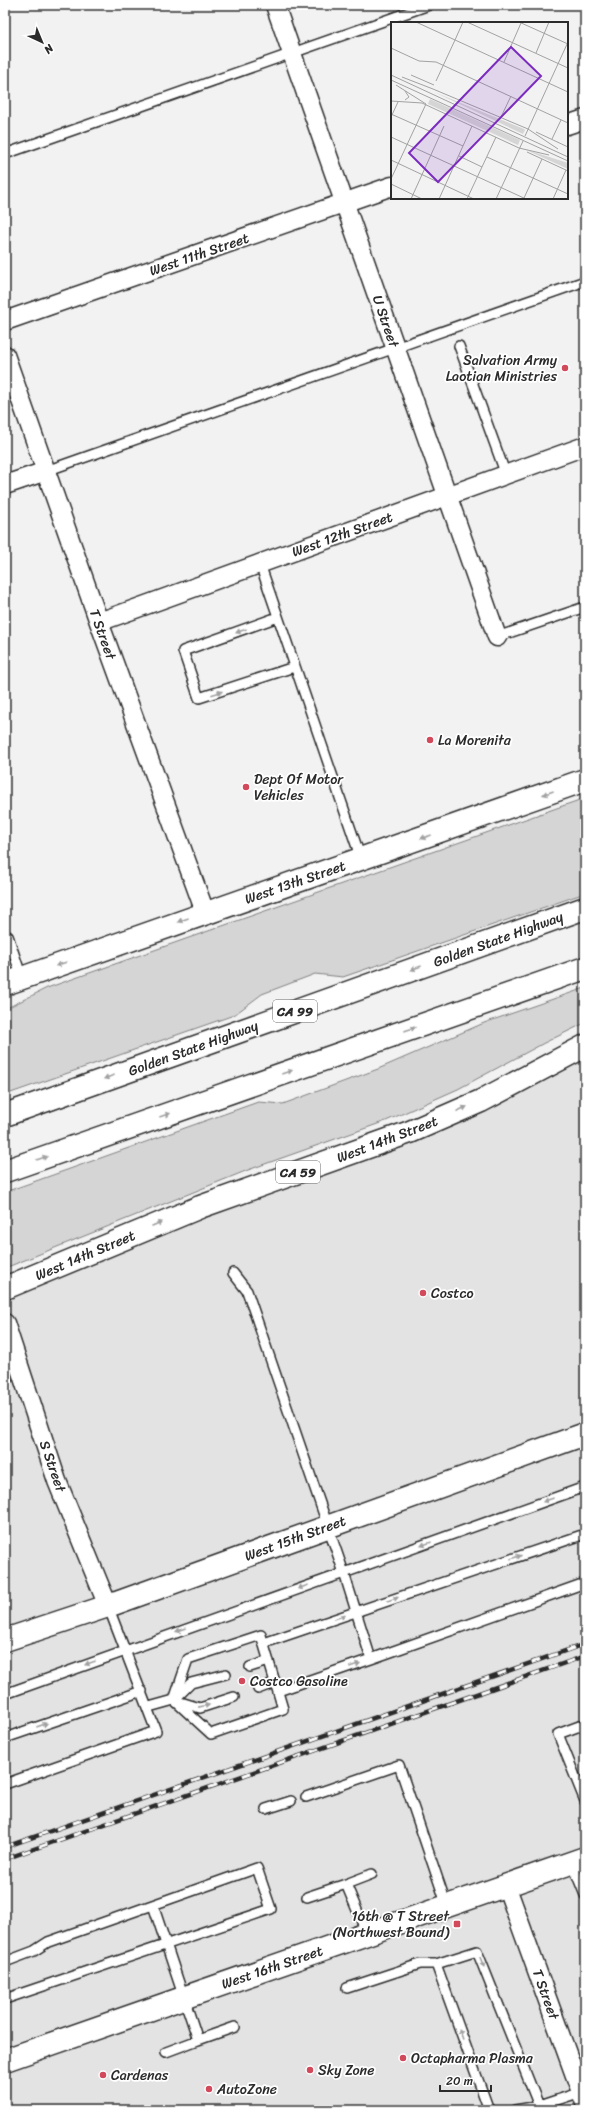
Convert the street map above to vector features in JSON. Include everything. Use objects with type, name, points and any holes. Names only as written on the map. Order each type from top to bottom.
[{"type":"main road","name":"West 13th Street","points":[[14,980],[585,780]]},
{"type":"main road","name":"Golden State Highway","points":[[5,1115],[585,908]]},
{"type":"main road","points":[[5,1171],[585,968]]},
{"type":"main road","name":"West 14th Street","points":[[5,1288],[200,1207],[410,1132],[481,1101],[585,1046]]},
{"type":"main road","name":"West 15th Street","points":[[5,1640],[108,1606],[585,1434]]},
{"type":"main road","name":"West 16th Street","points":[[5,2060],[579,1860]]},
{"type":"street","name":"U Street","points":[[275,5],[497,637]]},
{"type":"street","points":[[568,125],[585,119]]},
{"type":"street","name":"West 11th Street","points":[[5,321],[391,186]]},
{"type":"street","name":"T Street","points":[[5,355],[99,622],[205,912]]},
{"type":"street","name":"West 12th Street","points":[[99,622],[585,446]]},
{"type":"street","points":[[5,485],[46,471]]},
{"type":"street","name":"S Street","points":[[5,1323],[57,1481],[108,1606]]},
{"type":"street","name":"T Street","points":[[506,1885],[582,2089]]},
{"type":"lane","points":[[5,154],[429,5]]},
{"type":"lane","points":[[46,471],[585,281]]},
{"type":"lane","points":[[459,346],[506,475]]},
{"type":"lane","points":[[260,564],[360,859]]},
{"type":"lane","points":[[497,637],[585,607]]},
{"type":"lane","points":[[278,617],[183,651],[199,698],[294,667]]},
{"type":"lane","points":[[5,937],[8,936],[14,980]]},
{"type":"lane","points":[[232,1273],[246,1291],[344,1573],[371,1659]]},
{"type":"lane","points":[[5,1694],[585,1487]]},
{"type":"lane","points":[[174,1700],[188,1658],[262,1639],[356,1612],[585,1534]]},
{"type":"lane","points":[[258,1689],[277,1687],[371,1659],[585,1583]]},
{"type":"lane","points":[[5,1784],[156,1731],[142,1691],[108,1606]]},
{"type":"lane","points":[[174,1700],[211,1734],[283,1709],[262,1639]]},
{"type":"lane","points":[[250,1667],[269,1661]]},
{"type":"lane","points":[[148,1708],[174,1700],[191,1683],[226,1674]]},
{"type":"lane","points":[[5,1738],[142,1691]]},
{"type":"lane","points":[[174,1700],[200,1708],[234,1697]]},
{"type":"lane","points":[[585,1724],[558,1734],[585,1801]]},
{"type":"lane","points":[[306,1796],[399,1765],[447,1906]]},
{"type":"lane","points":[[266,1809],[291,1801]]},
{"type":"lane","points":[[579,1860],[585,1895]]},
{"type":"lane","points":[[5,1962],[34,1951],[48,1942],[257,1868],[271,1909],[5,1999]]},
{"type":"lane","points":[[307,1897],[372,1874]]},
{"type":"lane","points":[[346,1884],[366,1934]]},
{"type":"lane","points":[[153,1905],[165,1945],[198,2040]]},
{"type":"lane","points":[[347,1988],[420,1964],[436,1964],[477,1951],[539,2106]]},
{"type":"lane","points":[[436,1964],[489,2110]]},
{"type":"lane","points":[[166,2052],[235,2027]]},
{"type":"lane","points":[[516,2110],[539,2106],[582,2089]]},
{"type":"shaded area","points":[[585,798],[585,893],[343,977],[315,974],[262,994],[234,1015],[5,1095],[5,1009],[47,988]]},
{"type":"shaded area","points":[[585,988],[585,1023],[458,1089],[386,1121],[248,1170],[5,1268],[5,1192],[258,1102],[283,1104],[378,1069],[484,1023]]},
{"type":"shaded area","points":[[585,1047],[585,2110],[5,2110],[5,1282],[213,1192],[453,1102]]},
{"type":"railway","points":[[5,1847],[585,1644]]},
{"type":"railway","points":[[5,1859],[585,1656]]},
{"type":"place","name":"Salvation Army Laotian Ministries","points":[[565,368]]},
{"type":"place","name":"La Morenita","points":[[430,740]]},
{"type":"place","name":"Dept Of Motor Vehicles","points":[[246,787]]},
{"type":"place","name":"Costco","points":[[423,1293]]},
{"type":"place","name":"Costco Gasoline","points":[[242,1681]]},
{"type":"place","name":"16th @ T Street (Northwest Bound)","points":[[457,1924]]},
{"type":"place","name":"Octapharma Plasma","points":[[403,2058]]},
{"type":"place","name":"Sky Zone","points":[[310,2070]]},
{"type":"place","name":"Cardenas","points":[[103,2075]]},
{"type":"place","name":"AutoZone","points":[[209,2089]]}]
